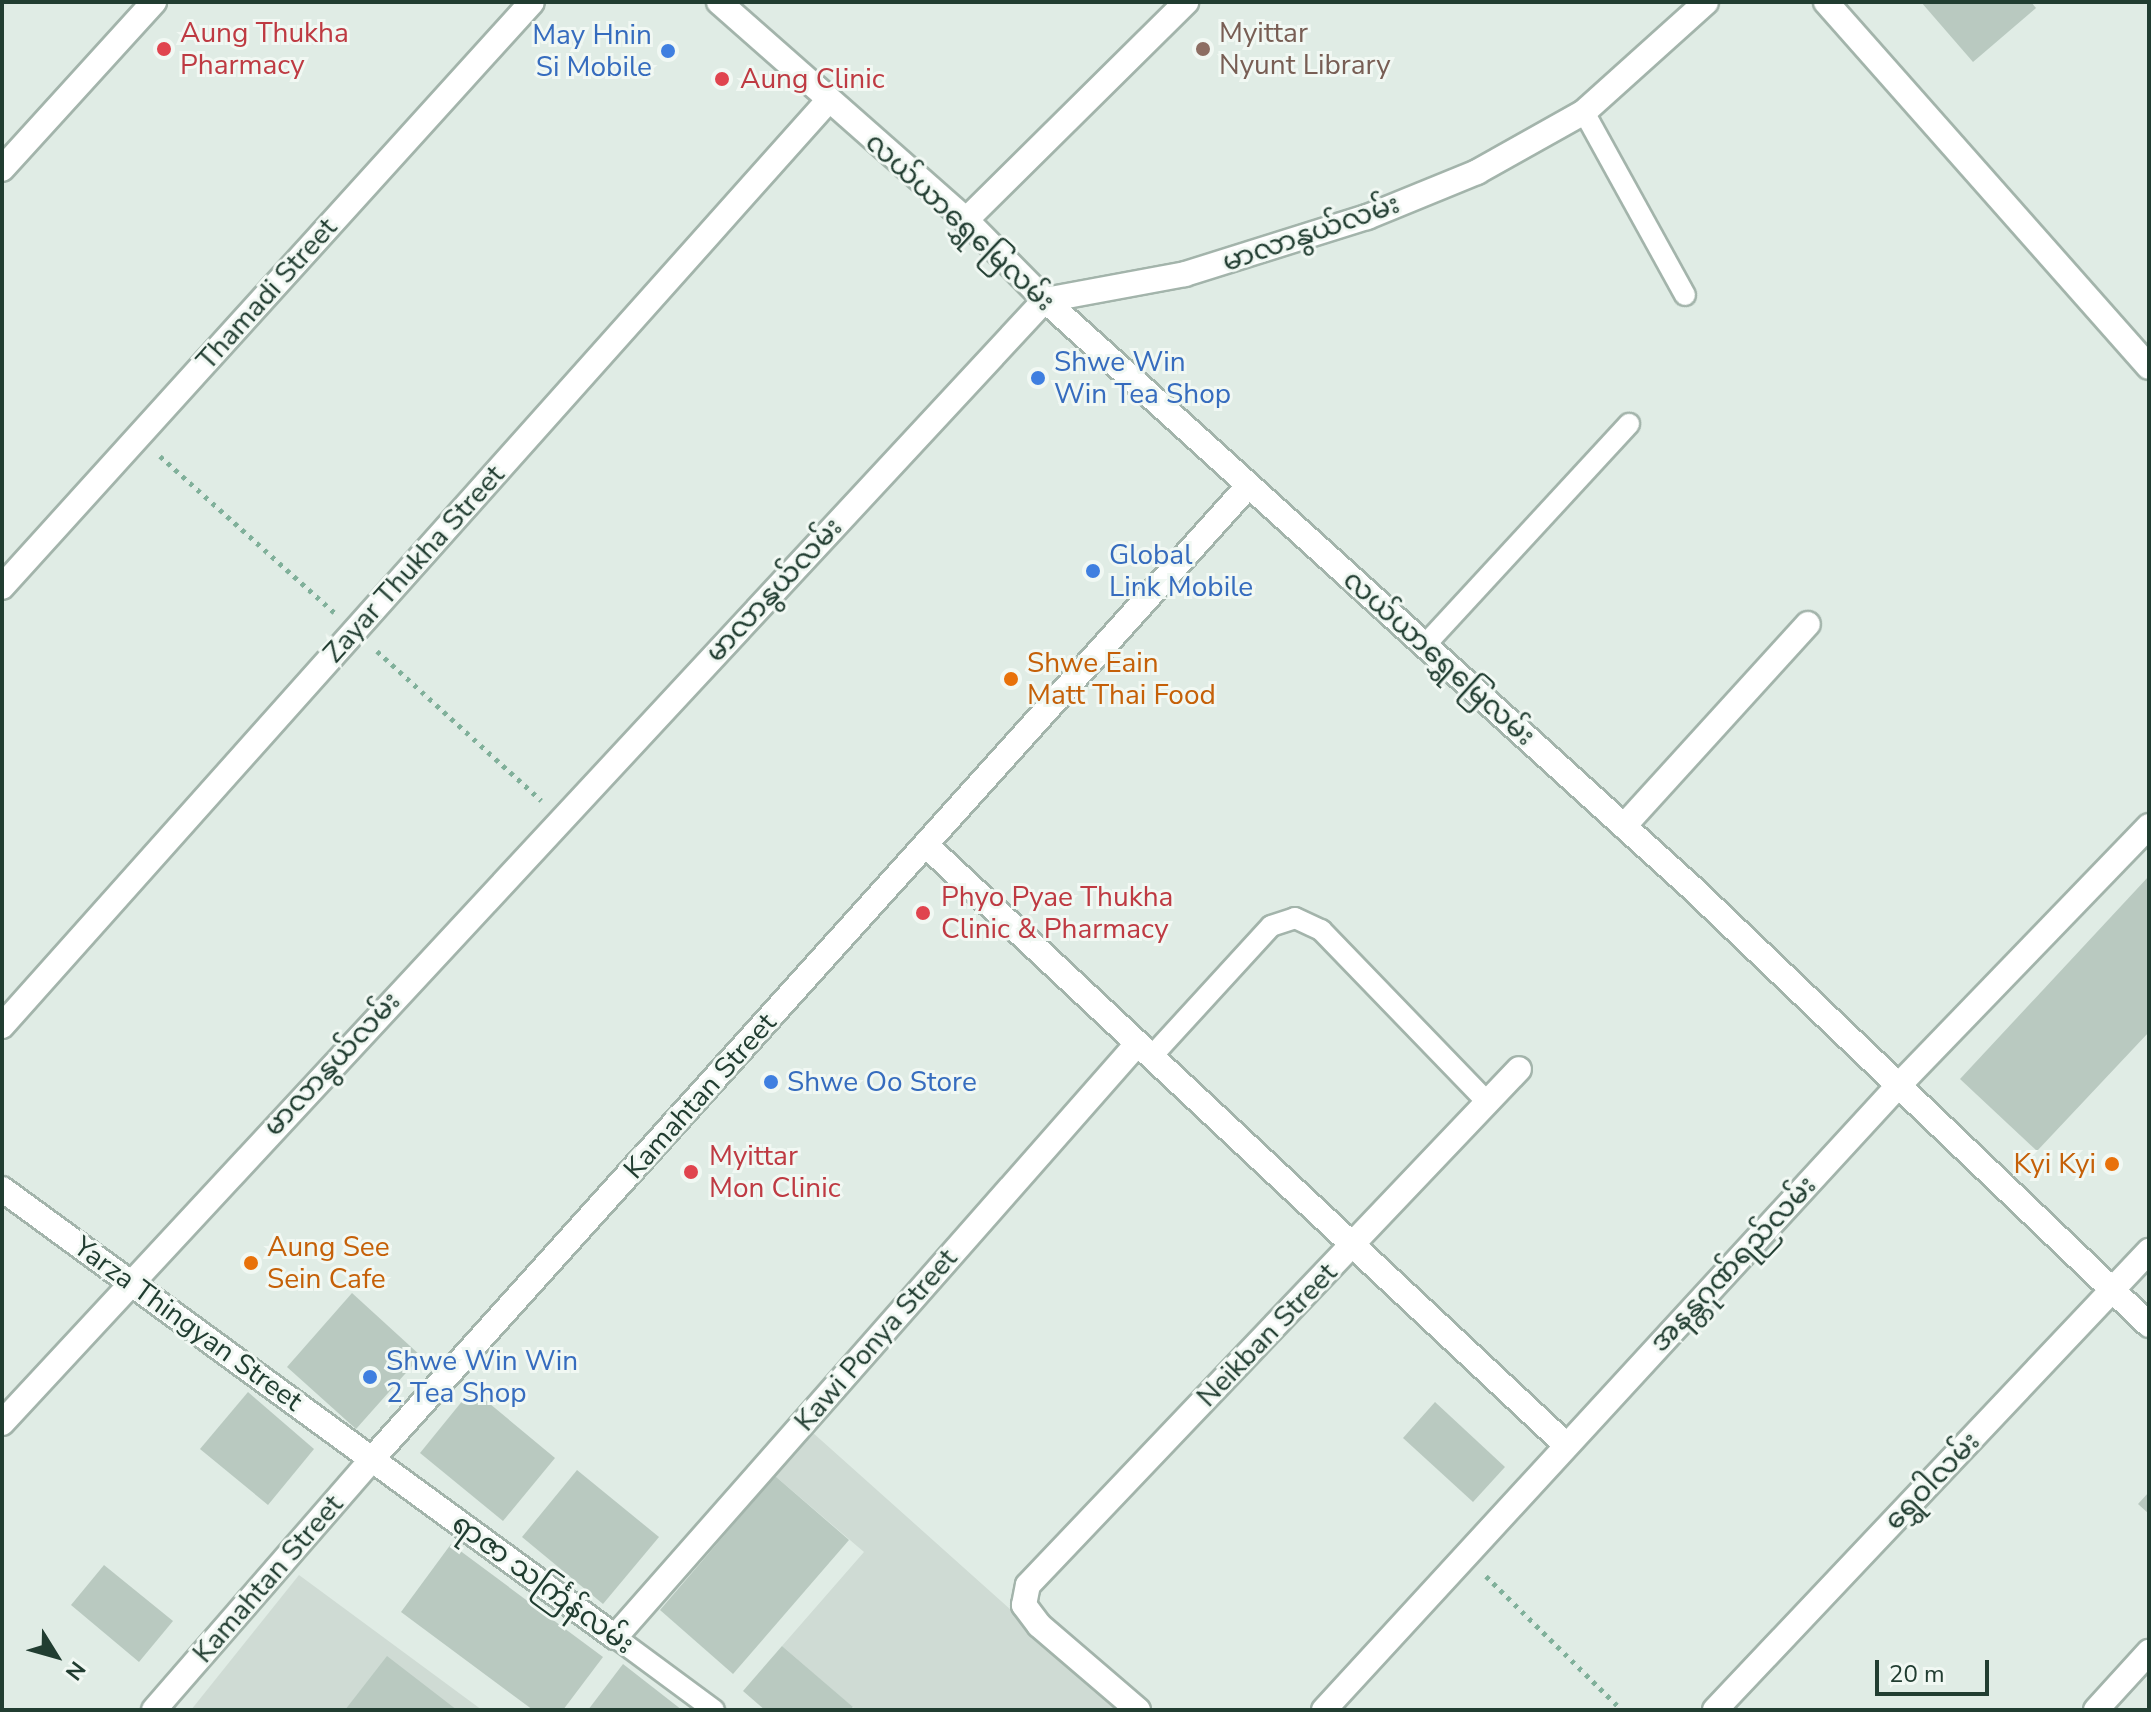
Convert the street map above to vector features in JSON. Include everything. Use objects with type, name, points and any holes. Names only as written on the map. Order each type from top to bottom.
[{"type":"street","points":[[2,169],[154,2]]},
{"type":"street","name":"Thamadi Street","points":[[2,587],[532,2]]},
{"type":"street","name":"လယ်ယာရွှေမြေလမ်း","points":[[719,2],[827,102],[966,220],[1045,300],[1624,826],[2149,1325]]},
{"type":"street","points":[[966,220],[1186,2]]},
{"type":"street","name":"မာလာနွယ်လမ်း","points":[[2,1423],[130,1281],[1045,300],[1185,274],[1367,217],[1477,172],[1584,112],[1706,2]]},
{"type":"street","points":[[1826,2],[2149,367]]},
{"type":"street","name":"Zayar Thukha Street","points":[[2,1026],[827,102]]},
{"type":"street","name":"Kamahtan Street","points":[[154,1710],[373,1458],[1249,485]]},
{"type":"street","points":[[1624,826],[1808,624]]},
{"type":"street","name":"အနန္တဂုဏ်ရည်လမ်း","points":[[1324,1710],[1565,1444],[1899,1085],[2149,826]]},
{"type":"street","points":[[926,845],[1565,1444]]},
{"type":"street","name":"Kawi Ponya Street","points":[[615,1637],[1145,1050]]},
{"type":"street","name":"Neikban Street","points":[[1138,1710],[1039,1625],[1024,1605],[1028,1585],[1519,1069]]},
{"type":"street","name":"Yarza Thingyan Street","points":[[2,1189],[373,1458]]},
{"type":"street","name":"ရွှေဝါလမ်း","points":[[1715,1710],[2149,1251]]},
{"type":"street","name":"ရာဇာ သင်္ကြန်လမ်း","points":[[373,1458],[615,1637]]},
{"type":"street","points":[[2096,1710],[2149,1652]]},
{"type":"lane","points":[[1584,112],[1685,295]]},
{"type":"lane","points":[[1425,645],[1629,424]]},
{"type":"lane","points":[[1145,1050],[1271,926],[1295,918],[1321,930],[1487,1102]]},
{"type":"lane","name":"ရာဇာ သင်္ကြန်လမ်း","points":[[615,1637],[714,1710]]},
{"type":"path","points":[[1465,1556],[1622,1710]]},
{"type":"shaded area","points":[[812,1432],[1123,1710],[856,1710],[782,1646],[864,1552],[775,1476]]},
{"type":"shaded area","points":[[299,1575],[482,1710],[191,1710]]},
{"type":"building","points":[[1921,2],[2031,2],[2036,8],[1973,62]]},
{"type":"building","points":[[2149,876],[2149,1032],[2037,1151],[1960,1079]]},
{"type":"building","points":[[352,1293],[421,1356],[356,1429],[287,1367]]},
{"type":"building","points":[[472,1389],[555,1458],[503,1521],[420,1453]]},
{"type":"building","points":[[248,1392],[314,1449],[268,1505],[200,1449]]},
{"type":"building","points":[[1435,1402],[1505,1467],[1473,1502],[1403,1438]]},
{"type":"building","points":[[577,1470],[659,1537],[603,1604],[522,1537]]},
{"type":"building","points":[[775,1476],[849,1540],[733,1674],[660,1610]]},
{"type":"building","points":[[2149,1492],[2149,1514],[2138,1504]]},
{"type":"building","points":[[451,1544],[603,1657],[563,1710],[533,1710],[401,1612]]},
{"type":"building","points":[[104,1565],[173,1621],[139,1662],[71,1605]]},
{"type":"building","points":[[782,1646],[853,1707],[850,1710],[765,1710],[743,1691]]},
{"type":"building","points":[[387,1656],[457,1710],[345,1710]]},
{"type":"building","points":[[623,1664],[682,1710],[588,1710]]},
{"type":"place","name":"Aung Thukha Pharmacy","points":[[164,49]]},
{"type":"place","name":"Myittar Nyunt Library","points":[[1203,49]]},
{"type":"place","name":"May Hnin Si Mobile","points":[[668,51]]},
{"type":"place","name":"Aung Clinic","points":[[722,79]]},
{"type":"place","name":"Shwe Win Win Tea Shop","points":[[1038,378]]},
{"type":"place","name":"Global Link Mobile","points":[[1093,571]]},
{"type":"place","name":"Shwe Eain Matt Thai Food","points":[[1011,679]]},
{"type":"place","name":"Phyo Pyae Thukha Clinic & Pharmacy","points":[[923,913]]},
{"type":"place","name":"Shwe Oo Store","points":[[771,1082]]},
{"type":"place","name":"Kyi Kyi","points":[[2112,1164]]},
{"type":"place","name":"Myittar Mon Clinic","points":[[691,1172]]},
{"type":"place","name":"Aung See Sein Cafe","points":[[251,1263]]},
{"type":"place","name":"Shwe Win Win 2 Tea Shop","points":[[370,1377]]}]
